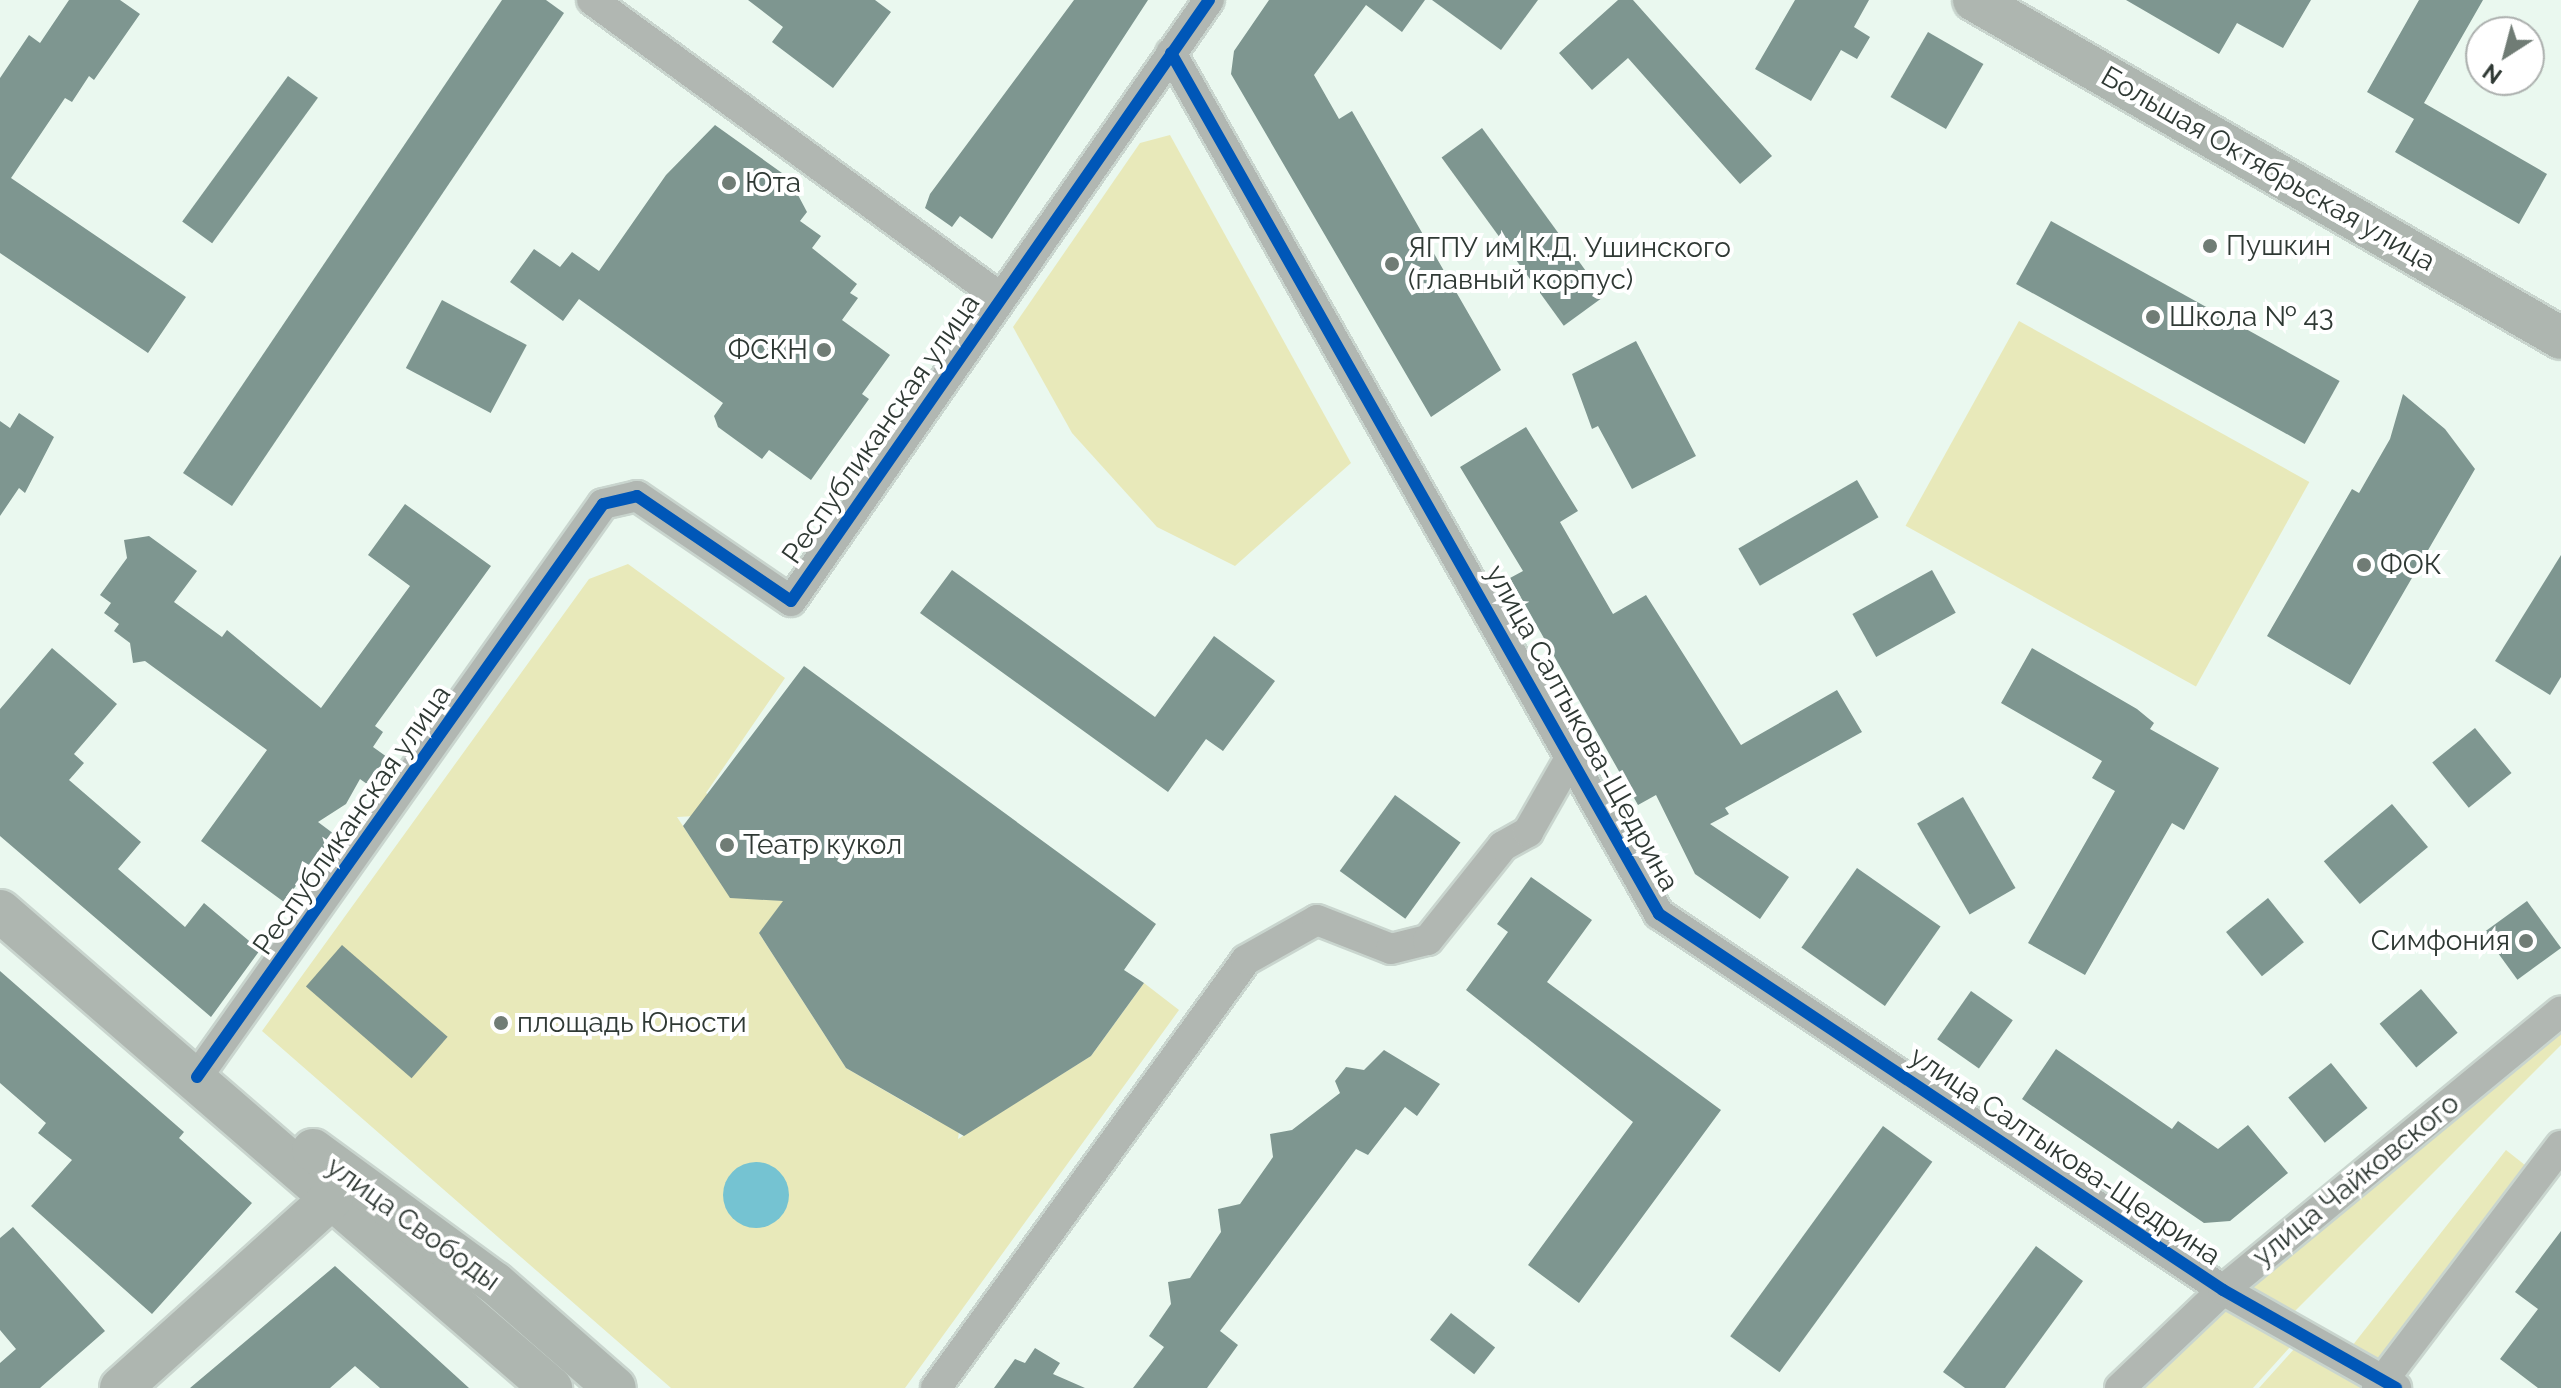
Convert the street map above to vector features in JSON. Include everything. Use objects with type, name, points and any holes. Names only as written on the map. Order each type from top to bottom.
[{"type":"main road","name":"Большая Октябрьская улица","points":[[1974,0],[2561,338]]},
{"type":"main road","name":"улица Свободы","points":[[0,911],[197,1077],[329,1178],[551,1388]]},
{"type":"main road","name":"улица Свободы","points":[[329,1178],[380,1197],[495,1283],[615,1388]]},
{"type":"main road","points":[[121,1388],[329,1178]]},
{"type":"street","points":[[592,0],[1001,298]]},
{"type":"street","name":"Республиканская улица","points":[[197,1077],[603,504],[637,496],[791,601],[1209,0]]},
{"type":"street","name":"улица Салтыкова-Щедрина","points":[[1171,53],[1572,755],[1659,914],[2223,1290],[2385,1385]]},
{"type":"street","points":[[936,1388],[1246,960],[1317,920],[1391,949],[1428,940],[1503,846],[1528,832],[1572,755]]},
{"type":"street","name":"улица Чайковского","points":[[2120,1388],[2223,1290],[2561,1011]]},
{"type":"street","points":[[2385,1385],[2561,1146]]},
{"type":"green space","points":[[1170,135],[1351,463],[1235,566],[1157,527],[1072,433],[1013,327],[1140,143]]},
{"type":"green space","points":[[2019,321],[2309,482],[2196,687],[1906,526]]},
{"type":"green space","points":[[628,564],[785,678],[706,793],[721,805],[714,815],[677,817],[730,897],[788,901],[759,933],[846,1068],[932,1118],[964,1097],[958,1139],[1091,1056],[1144,983],[1179,1010],[905,1388],[671,1388],[262,1031],[589,579]]},
{"type":"green space","points":[[2561,1014],[2561,1045],[2285,1321],[2227,1290]]},
{"type":"green space","points":[[2506,1150],[2535,1173],[2383,1376],[2345,1355]]},
{"type":"green space","points":[[2223,1293],[2300,1336],[2253,1388],[2128,1388]]},
{"type":"green space","points":[[2304,1338],[2373,1388],[2259,1388]]},
{"type":"water","points":[[756,1162],[769,1165],[779,1172],[786,1182],[789,1195],[786,1208],[779,1218],[769,1225],[756,1228],[743,1225],[733,1218],[726,1208],[723,1195],[726,1182],[733,1172],[743,1165]]},
{"type":"building","points":[[69,0],[120,0],[140,14],[94,80],[89,76],[72,102],[65,98],[11,178],[186,297],[148,353],[0,253],[0,78],[29,35],[40,43]]},
{"type":"building","points":[[502,0],[546,0],[564,13],[232,506],[183,473]]},
{"type":"building","points":[[748,0],[875,0],[891,12],[833,88],[772,42],[783,27]]},
{"type":"building","points":[[1074,0],[1148,0],[992,239],[960,216],[952,227],[925,208],[930,194]]},
{"type":"building","name":"ЯГПУ им К.Д. Ушинского (главный корпус)","points":[[1269,0],[1425,0],[1402,32],[1366,5],[1314,75],[1339,119],[1352,111],[1501,370],[1431,417],[1231,74],[1234,51]]},
{"type":"building","points":[[1432,0],[1538,0],[1501,50]]},
{"type":"building","points":[[1618,0],[1633,0],[1772,156],[1740,184],[1628,58],[1592,90],[1559,53]]},
{"type":"building","points":[[1795,0],[1869,0],[1854,27],[1870,37],[1857,59],[1841,50],[1811,101],[1755,69]]},
{"type":"building","points":[[2126,0],[2311,0],[2283,48],[2237,23],[2219,54]]},
{"type":"building","points":[[2419,0],[2483,0],[2474,16],[2465,16],[2465,31],[2424,103],[2547,174],[2519,224],[2395,152],[2414,119],[2367,92]]},
{"type":"building","points":[[1928,32],[1983,64],[1946,129],[1890,97]]},
{"type":"building","points":[[288,76],[318,98],[212,243],[182,222]]},
{"type":"building","points":[[715,125],[789,178],[807,212],[800,221],[821,236],[812,248],[857,284],[850,293],[858,298],[842,320],[890,355],[862,394],[869,399],[811,480],[769,450],[762,459],[718,427],[714,416],[723,403],[579,299],[563,321],[510,282],[534,249],[560,267],[572,252],[599,271],[666,175]]},
{"type":"building","points":[[1482,128],[1604,296],[1564,326],[1442,157]]},
{"type":"building","name":"Школа № 43","points":[[2051,221],[2340,381],[2305,444],[2016,284]]},
{"type":"building","points":[[442,300],[527,345],[491,413],[406,368]]},
{"type":"building","points":[[1636,341],[1696,456],[1632,489],[1598,426],[1592,429],[1572,374]]},
{"type":"building","name":"ФОК","points":[[2403,394],[2445,429],[2475,469],[2350,685],[2267,636],[2352,489],[2359,493],[2390,439]]},
{"type":"building","points":[[19,413],[54,437],[25,493],[19,488],[0,516],[0,421],[10,428]]},
{"type":"building","points":[[1526,427],[1578,511],[1560,522],[1613,614],[1646,595],[1741,745],[1837,690],[1862,732],[1725,808],[1729,814],[1710,824],[1789,877],[1760,919],[1695,874],[1656,795],[1638,805],[1510,578],[1523,571],[1460,467]]},
{"type":"building","points":[[1857,480],[1878,517],[1760,586],[1738,548]]},
{"type":"building","points":[[405,504],[491,566],[375,726],[383,732],[373,747],[387,757],[367,784],[360,779],[346,804],[318,822],[334,834],[284,902],[201,841],[267,750],[145,661],[133,663],[130,643],[114,631],[119,624],[104,613],[111,603],[100,595],[127,558],[124,540],[149,536],[197,571],[174,602],[222,637],[227,630],[321,708],[410,586],[368,555]]},
{"type":"building","points":[[2561,555],[2561,677],[2550,695],[2495,661]]},
{"type":"building","points":[[952,570],[1155,717],[1214,636],[1275,681],[1223,751],[1206,739],[1168,792],[920,613]]},
{"type":"building","points":[[1932,570],[1956,613],[1876,657],[1852,614]]},
{"type":"building","points":[[52,648],[117,704],[74,754],[84,763],[69,780],[141,842],[118,869],[185,927],[204,903],[260,950],[211,1017],[0,836],[0,709]]},
{"type":"building","points":[[2032,648],[2137,709],[2154,723],[2150,729],[2219,768],[2184,830],[2172,823],[2085,975],[2028,943],[2115,791],[2092,778],[2102,761],[2001,703]]},
{"type":"building","points":[[804,666],[1156,924],[1124,970],[1144,983],[1091,1056],[964,1136],[846,1068],[759,933],[783,901],[730,898],[683,826]]},
{"type":"building","points":[[2475,728],[2512,773],[2469,808],[2432,763]]},
{"type":"building","points":[[1395,795],[1461,843],[1405,919],[1340,871]]},
{"type":"building","points":[[1963,797],[2016,888],[1970,914],[1917,824]]},
{"type":"building","points":[[2392,804],[2428,847],[2360,904],[2324,861]]},
{"type":"building","points":[[1857,868],[1941,927],[1885,1006],[1801,947]]},
{"type":"building","points":[[1531,877],[1592,920],[1547,982],[1721,1110],[1579,1303],[1528,1265],[1633,1122],[1466,990],[1508,932],[1497,924]]},
{"type":"building","points":[[2268,898],[2304,942],[2262,976],[2226,932]]},
{"type":"building","points":[[2527,901],[2561,948],[2517,980],[2483,933]]},
{"type":"building","points":[[342,945],[448,1037],[412,1078],[306,987]]},
{"type":"building","points":[[0,971],[184,1132],[179,1138],[252,1203],[152,1314],[31,1206],[72,1160],[38,1133],[46,1123],[0,1083]]},
{"type":"building","points":[[2421,989],[2458,1033],[2416,1067],[2380,1024]]},
{"type":"building","points":[[1971,991],[2013,1020],[1979,1069],[1937,1039]]},
{"type":"building","points":[[2056,1049],[2172,1129],[2178,1121],[2218,1149],[2248,1125],[2288,1173],[2230,1221],[2204,1223],[2022,1099]]},
{"type":"building","points":[[1384,1050],[1440,1084],[1417,1116],[1405,1107],[1368,1155],[1356,1149],[1220,1331],[1238,1345],[1207,1388],[1133,1388],[1164,1347],[1149,1336],[1171,1304],[1168,1282],[1190,1278],[1221,1232],[1218,1209],[1240,1204],[1273,1157],[1270,1134],[1292,1130],[1340,1093],[1335,1081],[1346,1067],[1364,1070]]},
{"type":"building","points":[[2331,1063],[2368,1108],[2325,1143],[2288,1098]]},
{"type":"building","points":[[1883,1126],[1932,1162],[1780,1372],[1730,1336]]},
{"type":"building","points":[[13,1227],[105,1331],[40,1388],[0,1388],[0,1363],[16,1349],[0,1330],[0,1238]]},
{"type":"building","points":[[2561,1231],[2561,1388],[2538,1388],[2500,1359],[2538,1309],[2515,1292]]},
{"type":"building","points":[[2036,1246],[2083,1281],[2005,1388],[1965,1388],[1943,1372]]},
{"type":"building","points":[[335,1266],[469,1388],[380,1388],[355,1366],[330,1388],[190,1388]]},
{"type":"building","points":[[1451,1313],[1495,1347],[1474,1374],[1430,1340]]},
{"type":"building","points":[[1035,1348],[1060,1363],[1053,1374],[1085,1388],[994,1388],[1015,1359],[1025,1363]]},
{"type":"cycle path","points":[[197,1077],[603,504],[637,496],[791,601],[1209,0]]},
{"type":"cycle path","points":[[1171,53],[1659,914],[2223,1290],[2396,1388]]},
{"type":"place","name":"Юта","points":[[729,183]]},
{"type":"place","name":"Пушкин","points":[[2210,246]]},
{"type":"place","name":"ЯГПУ им К.Д. Ушинского (главный корпус)","points":[[1392,264]]},
{"type":"place","name":"Школа № 43","points":[[2153,317]]},
{"type":"place","name":"ФСКН","points":[[824,350]]},
{"type":"place","name":"ФОК","points":[[2364,565]]},
{"type":"place","name":"Театр кукол","points":[[727,845]]},
{"type":"place","name":"Симфония","points":[[2526,941]]},
{"type":"place","name":"площадь Юности","points":[[501,1023]]}]
